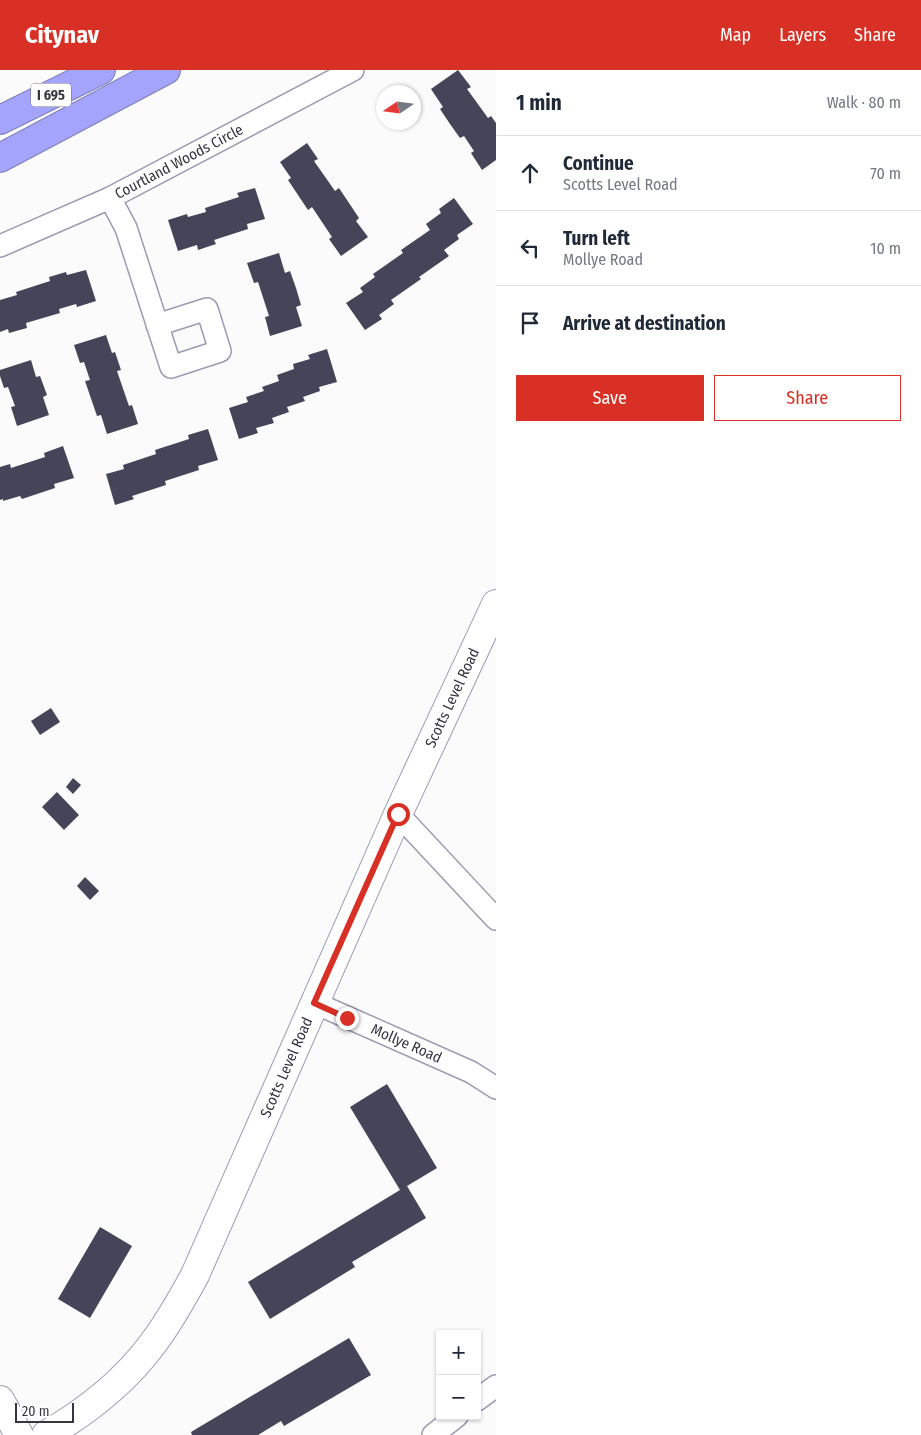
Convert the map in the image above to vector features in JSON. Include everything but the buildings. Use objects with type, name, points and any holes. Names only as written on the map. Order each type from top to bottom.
[{"type":"highway","name":"I 695","points":[[0,120],[101,70]]},
{"type":"highway","points":[[0,158],[166,70]]},
{"type":"main road","name":"Scotts Level Road","points":[[46,1435],[84,1410],[128,1372],[152,1346],[195,1275],[398,814],[496,604]]},
{"type":"main road","points":[[0,1400],[19,1435]]},
{"type":"street","name":"Courtland Woods Circle","points":[[0,246],[110,198],[353,70]]},
{"type":"street","points":[[110,198],[126,228],[157,325]]},
{"type":"street","points":[[398,814],[496,919]]},
{"type":"street","name":"Mollye Road","points":[[314,1003],[471,1072],[496,1088]]},
{"type":"street","points":[[481,1397],[496,1386]]},
{"type":"street","points":[[433,1435],[452,1420]]},
{"type":"route","points":[[347,1018],[314,1003],[398,814]]}]
